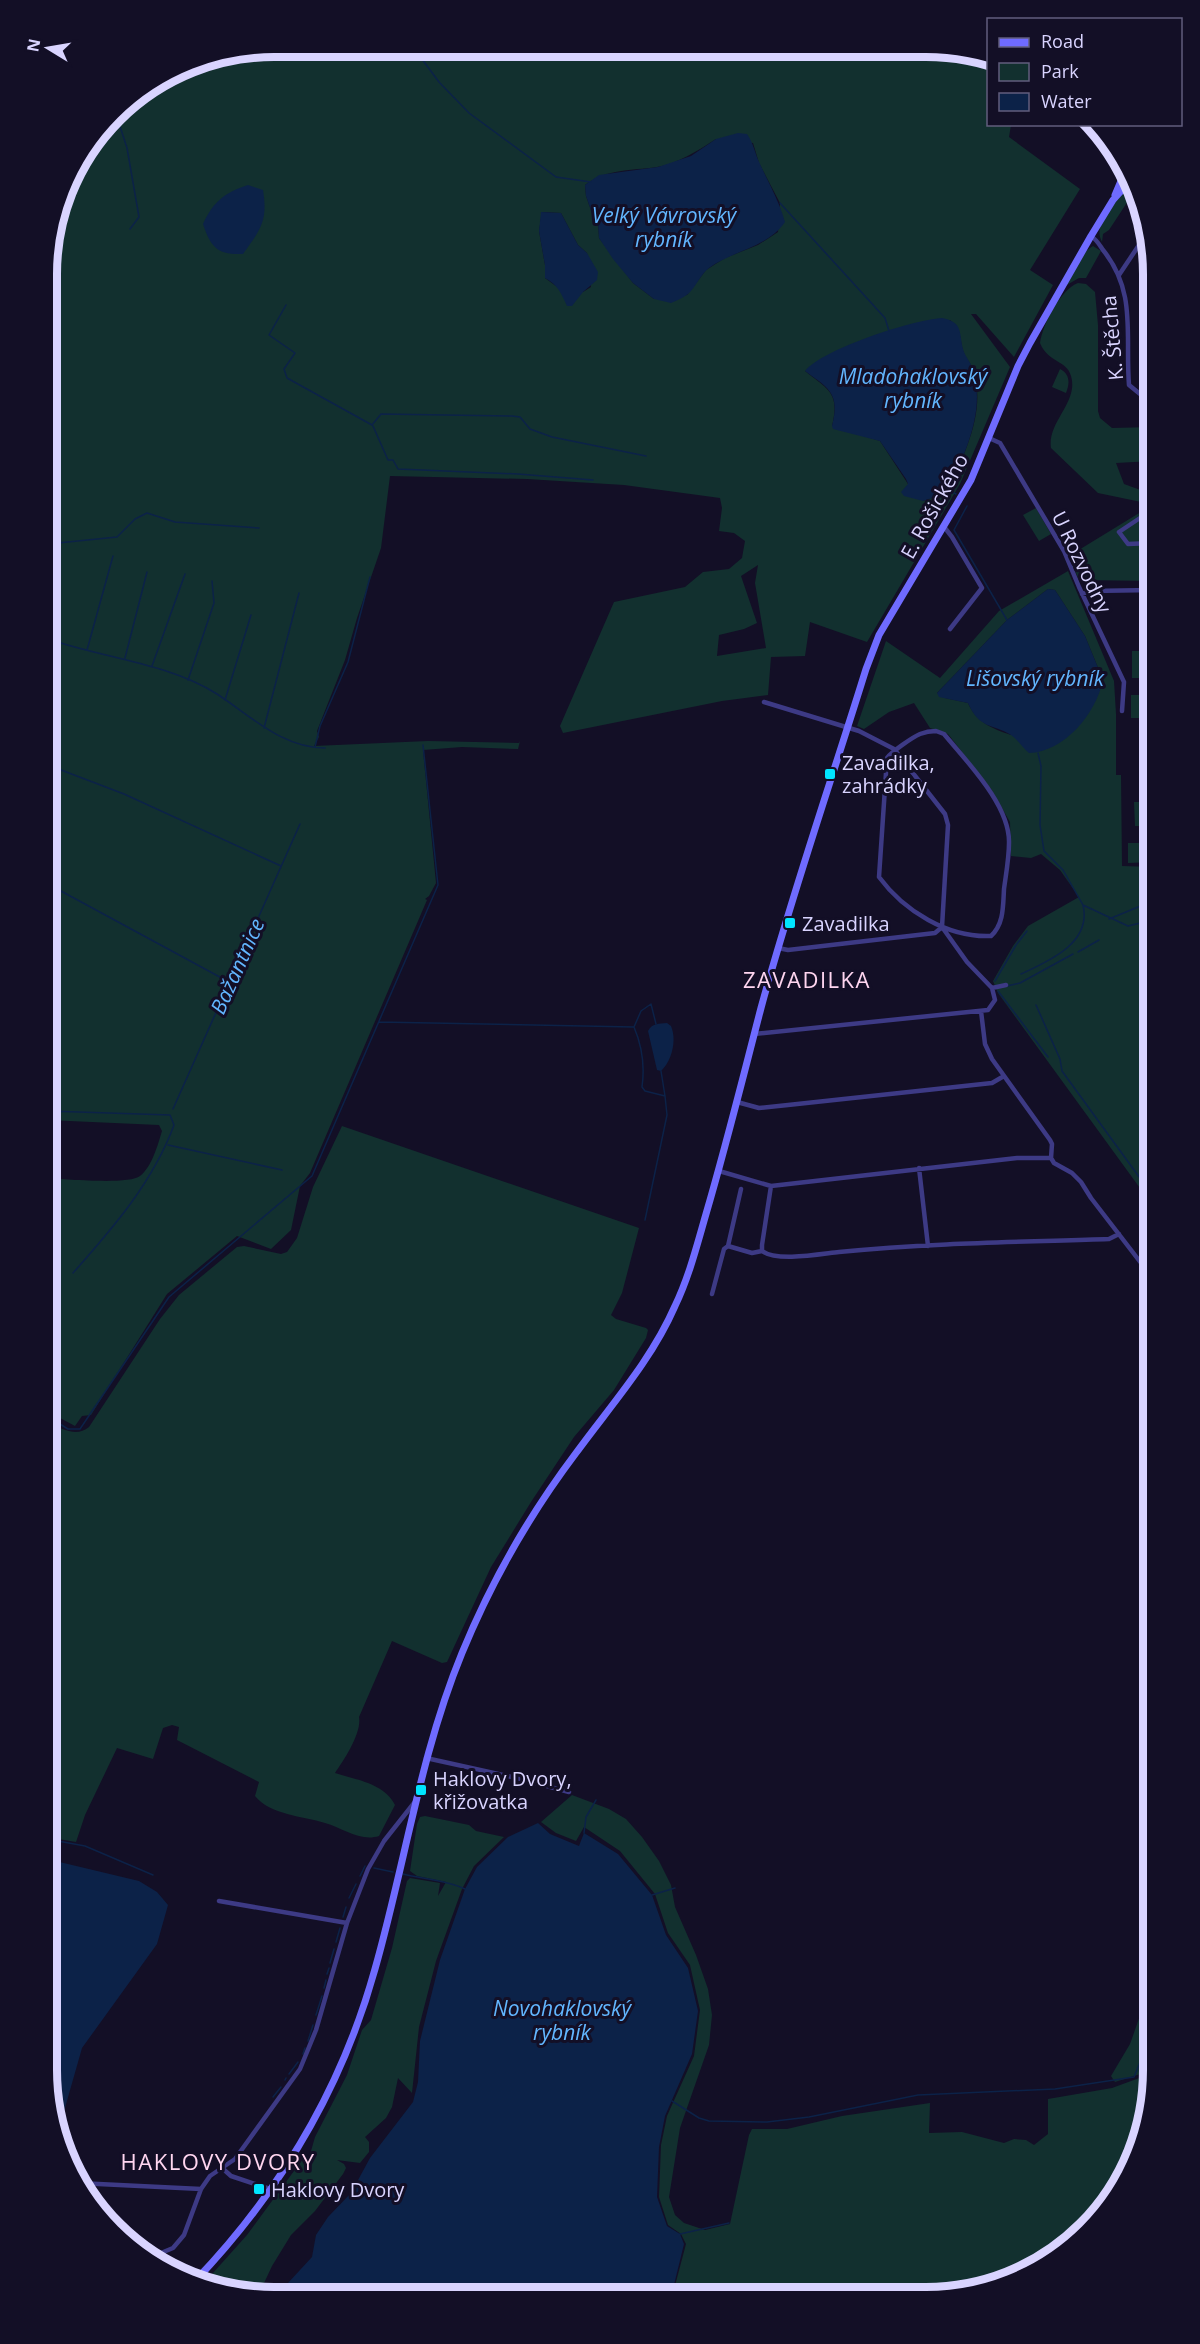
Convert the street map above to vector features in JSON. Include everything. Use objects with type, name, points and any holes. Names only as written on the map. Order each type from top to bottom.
[{"type":"street","name":"E. Rošického","points":[[848,727],[879,635],[972,480],[1018,366],[1113,200],[1122,180]]},
{"type":"street","name":"E. Rošického","points":[[1113,200],[1125,187]]},
{"type":"street","name":"K. Štěcha","points":[[1091,236],[1096,239],[1111,259],[1119,275],[1126,300],[1129,385],[1143,394]]},
{"type":"street","points":[[1119,275],[1141,243]]},
{"type":"street","name":"U Rozvodny","points":[[989,438],[999,443],[1065,550],[1082,594],[1124,682],[1122,711]]},
{"type":"street","points":[[1143,517],[1119,532],[1128,544],[1143,543]]},
{"type":"street","points":[[945,528],[982,588],[950,629]]},
{"type":"street","points":[[1082,594],[1090,591],[1143,590]]},
{"type":"street","points":[[754,1034],[981,1011],[988,1010],[993,1006],[995,1000],[992,988],[967,962],[942,927],[947,819],[945,814],[894,749],[848,727],[764,702]]},
{"type":"street","points":[[201,2274],[271,2190],[302,2145],[333,2086],[361,2015],[376,1968],[414,1803],[435,1726],[459,1658],[500,1570],[534,1513],[574,1455],[635,1375],[664,1331],[684,1287],[719,1171],[778,948],[848,727]]},
{"type":"street","points":[[936,731],[944,734],[990,790],[1004,820],[1010,841],[998,930],[991,936],[977,937],[960,934],[942,927],[906,903],[879,877],[887,758],[894,749],[900,748],[921,733],[936,731]]},
{"type":"street","points":[[778,948],[788,950],[936,933],[942,927]]},
{"type":"street","points":[[992,988],[1006,985]]},
{"type":"street","points":[[981,1011],[985,1044],[992,1059],[1050,1140],[1051,1158],[1081,1182],[1143,1265]]},
{"type":"street","points":[[736,1102],[759,1108],[992,1083],[1004,1076]]},
{"type":"street","points":[[719,1171],[771,1186],[1017,1158],[1051,1158]]},
{"type":"street","points":[[919,1168],[928,1246]]},
{"type":"street","points":[[762,1251],[771,1186]]},
{"type":"street","points":[[712,1294],[724,1249],[728,1246],[741,1189]]},
{"type":"street","points":[[728,1246],[752,1253],[762,1251],[767,1255],[801,1256],[928,1246],[1109,1239],[1119,1234]]},
{"type":"street","points":[[426,1758],[569,1792]]},
{"type":"street","points":[[159,2254],[173,2248],[184,2235],[201,2189],[210,2176],[235,2159],[300,2068],[316,2030],[347,1923],[368,1869],[384,1841],[414,1803]]},
{"type":"street","points":[[219,1901],[347,1923]]},
{"type":"street","points":[[221,2167],[231,2176],[271,2190]]},
{"type":"street","points":[[90,2184],[201,2189]]},
{"type":"green space","points":[[260,57],[940,57],[987,66],[987,126],[1011,126],[1009,137],[1080,189],[1030,270],[1053,285],[1014,357],[976,314],[971,314],[1010,367],[960,484],[867,642],[810,622],[805,656],[771,657],[768,695],[722,701],[563,733],[560,726],[614,602],[685,587],[703,572],[729,569],[742,558],[745,541],[734,533],[719,531],[722,508],[720,498],[624,485],[527,479],[390,476],[381,548],[345,660],[317,731],[319,737],[314,746],[428,741],[519,743],[520,741],[518,749],[462,747],[423,750],[436,883],[425,899],[427,900],[310,1173],[300,1186],[291,1230],[271,1249],[237,1236],[167,1294],[91,1415],[82,1416],[75,1426],[57,1416],[57,1179],[96,1181],[134,1179],[140,1176],[154,1155],[162,1131],[159,1125],[57,1120],[57,260],[64,218],[69,204],[79,178],[102,142],[131,111],[178,79],[218,64]],"holes":[[[716,139],[753,143],[759,163],[780,203],[778,232],[758,245],[725,258],[706,270],[687,295],[654,299],[633,283],[599,238],[598,222],[593,216],[585,185],[611,173],[673,163]],[[542,212],[561,213],[578,245],[587,253],[591,287],[583,292],[560,289],[545,278],[539,231]],[[950,320],[959,331],[964,353],[973,369],[977,385],[976,416],[967,447],[949,491],[923,501],[908,484],[880,441],[832,426],[835,406],[833,399],[826,388],[805,371],[876,335]],[[758,565],[755,583],[766,648],[717,656],[719,635],[744,629],[757,623],[741,576]]]},
{"type":"green space","points":[[1126,192],[1129,199],[1109,230],[1103,234],[1102,242],[1100,228],[1111,208]]},
{"type":"green space","points":[[1093,246],[1101,251],[1086,278],[1079,278],[1065,286],[1080,258]]},
{"type":"green space","points":[[1078,283],[1086,284],[1095,292],[1100,418],[1112,428],[1143,427],[1143,462],[1116,463],[1124,484],[1143,491],[1143,502],[1098,493],[1051,448],[1054,429],[1071,395],[1072,385],[1071,376],[1066,367],[1043,350],[1040,343],[1053,308],[1071,287]]},
{"type":"green space","points":[[1060,369],[1066,373],[1068,379],[1066,393],[1052,387]]},
{"type":"green space","points":[[1036,508],[1051,534],[1039,541],[1023,515]]},
{"type":"green space","points":[[1143,511],[1143,581],[1079,580],[1069,556]]},
{"type":"green space","points":[[1068,571],[1114,681],[1116,775],[1121,775],[1122,866],[1143,867],[1143,1192],[998,993],[993,981],[1013,946],[1028,926],[1079,897],[1060,870],[1041,854],[1031,858],[1011,856],[1010,822],[991,789],[948,734],[930,728],[914,703],[889,712],[864,729],[857,726],[886,641],[940,678],[999,611]],"holes":[[[1048,589],[1055,590],[1085,636],[1103,680],[1011,735],[980,720],[968,703],[945,698],[937,693],[1007,620]]]},
{"type":"green space","points":[[1132,651],[1143,651],[1143,678],[1132,678]]},
{"type":"green space","points":[[1131,695],[1143,695],[1143,718],[1131,718]]},
{"type":"green space","points":[[1134,802],[1143,802],[1143,826],[1135,826]]},
{"type":"green space","points":[[1128,843],[1143,843],[1143,862],[1128,863]]},
{"type":"green space","points":[[342,1126],[639,1228],[622,1293],[611,1315],[616,1319],[646,1328],[648,1330],[646,1338],[614,1390],[574,1437],[491,1567],[447,1662],[442,1663],[392,1641],[359,1717],[355,1738],[335,1773],[377,1787],[395,1805],[379,1836],[358,1836],[325,1823],[269,1807],[255,1796],[259,1782],[177,1740],[179,1727],[172,1725],[163,1728],[153,1759],[117,1748],[85,1815],[76,1842],[57,1839],[57,1427],[74,1432],[89,1427],[160,1319],[179,1295],[237,1247],[244,1246],[281,1254],[287,1252],[297,1238],[313,1187]]},
{"type":"green space","points":[[572,1795],[609,1809],[626,1819],[659,1861],[671,1885],[675,1907],[696,1955],[708,1989],[712,2015],[709,2045],[680,2128],[669,2197],[675,2215],[684,2223],[705,2230],[730,2224],[752,2129],[787,2129],[842,2116],[930,2103],[929,2133],[962,2132],[1004,2143],[1014,2139],[1026,2140],[1034,2145],[1048,2134],[1048,2099],[1112,2088],[1143,2077],[1136,2126],[1114,2178],[1089,2213],[1058,2242],[1022,2265],[982,2280],[940,2287],[675,2287],[686,2244],[681,2234],[668,2225],[659,2197],[661,2145],[667,2116],[694,2056],[700,2010],[690,1965],[668,1933],[655,1894],[620,1851],[584,1827],[576,1841],[556,1833],[541,1822]]},
{"type":"green space","points":[[420,1817],[469,1825],[476,1831],[504,1837],[474,1866],[462,1889],[436,1961],[419,2027],[412,2093],[398,2078],[392,2107],[386,2118],[365,2137],[369,2142],[369,2152],[360,2163],[337,2160],[346,2168],[343,2174],[315,2211],[291,2235],[262,2287],[209,2277],[247,2235],[302,2160],[309,2158],[315,2137],[347,2075],[362,2030],[371,2020],[392,1948],[407,1881],[410,1878],[440,1883],[438,1896],[446,1882],[417,1876],[410,1871]]},
{"type":"green space","points":[[1143,2007],[1143,2073],[1115,2082],[1111,2076],[1130,2044]]},
{"type":"water","name":"Velký Vávrovský rybník","points":[[738,133],[747,134],[753,145],[785,222],[769,238],[709,268],[684,297],[671,303],[654,299],[633,283],[599,238],[598,222],[593,216],[585,185],[599,175],[658,167],[691,156],[716,139]]},
{"type":"water","points":[[248,185],[263,190],[265,210],[262,224],[243,254],[221,251],[209,239],[203,224],[211,209],[221,199],[232,191]]},
{"type":"water","points":[[541,212],[561,213],[578,245],[587,253],[598,272],[597,280],[572,306],[567,306],[561,293],[545,278],[539,231]]},
{"type":"water","name":"Mladohaklovský rybník","points":[[942,318],[954,322],[959,329],[964,352],[973,370],[977,402],[972,432],[949,492],[923,501],[904,496],[901,492],[908,484],[906,479],[880,441],[833,429],[834,399],[827,388],[805,371],[815,362],[848,345],[910,324]]},
{"type":"water","name":"Lišovský rybník","points":[[1048,589],[1055,590],[1085,636],[1103,680],[1093,706],[1076,729],[1054,746],[1029,753],[1011,735],[977,718],[968,703],[939,697],[937,693],[1007,620]]},
{"type":"water","points":[[667,1023],[671,1026],[674,1038],[671,1056],[661,1071],[657,1070],[648,1031],[654,1025]]},
{"type":"water","name":"Novohaklovský rybník","points":[[538,1823],[550,1834],[579,1846],[584,1833],[618,1854],[652,1895],[666,1935],[688,1968],[698,2011],[692,2054],[665,2116],[659,2147],[657,2197],[667,2226],[680,2234],[684,2244],[673,2287],[284,2287],[312,2257],[316,2235],[328,2217],[351,2193],[370,2158],[413,2102],[418,2082],[420,2041],[440,1960],[465,1889],[477,1867],[508,1837]]},
{"type":"water","points":[[57,1861],[139,1881],[157,1892],[168,1905],[157,1944],[82,2048],[62,2118],[57,2084]]},
{"type":"waterway","points":[[420,57],[439,82],[469,113],[556,177],[591,182]]},
{"type":"waterway","points":[[119,123],[127,148],[139,217],[130,229]]},
{"type":"waterway","points":[[780,203],[885,318],[889,331]]},
{"type":"waterway","points":[[286,305],[269,335],[295,353],[284,369],[287,378],[372,425],[381,414],[512,416],[520,417],[530,429],[552,437],[646,456]]},
{"type":"waterway","points":[[373,426],[388,460],[393,460],[398,469],[593,480]]},
{"type":"waterway","points":[[948,490],[956,494]]},
{"type":"waterway","points":[[967,506],[954,530],[1007,620]]},
{"type":"waterway","points":[[57,543],[117,537],[135,519],[147,513],[175,522],[259,528]]},
{"type":"waterway","points":[[87,650],[113,556]]},
{"type":"waterway","points":[[125,658],[147,572]]},
{"type":"waterway","points":[[152,666],[185,574]]},
{"type":"waterway","points":[[315,747],[320,726],[348,662],[370,577]]},
{"type":"waterway","points":[[188,680],[214,603],[212,581]]},
{"type":"waterway","points":[[264,728],[299,593]]},
{"type":"waterway","points":[[225,700],[251,615]]},
{"type":"waterway","points":[[57,642],[178,675],[217,694],[281,737],[309,747],[325,748]]},
{"type":"waterway","points":[[57,1422],[68,1429],[80,1429],[169,1297],[312,1176],[438,885],[423,745]]},
{"type":"waterway","points":[[1038,753],[1041,766],[1040,825],[1044,851],[1063,870],[1083,905],[1128,926],[1143,922]]},
{"type":"waterway","points":[[57,768],[124,794],[281,866]]},
{"type":"waterway","name":"Bažantnice","points":[[173,1109],[300,824]]},
{"type":"waterway","points":[[57,889],[229,982]]},
{"type":"waterway","points":[[1021,974],[1044,963],[1066,949],[1075,940],[1084,918],[1083,905]]},
{"type":"waterway","points":[[1109,919],[1143,905]]},
{"type":"waterway","points":[[995,981],[1027,931]]},
{"type":"waterway","points":[[1078,952],[1099,940]]},
{"type":"waterway","points":[[1007,986],[1020,983],[1073,954]]},
{"type":"waterway","points":[[998,991],[1048,1057]]},
{"type":"waterway","points":[[634,1027],[641,1011],[651,1004],[656,1024]]},
{"type":"waterway","points":[[1036,1005],[1060,1059],[1062,1071],[1143,1182]]},
{"type":"waterway","points":[[379,1022],[634,1027],[642,1056],[642,1087],[645,1091],[665,1096],[667,1115],[645,1220]]},
{"type":"waterway","points":[[661,1071],[665,1096]]},
{"type":"waterway","points":[[57,1111],[170,1115],[174,1125],[155,1166],[131,1204],[73,1273]]},
{"type":"waterway","points":[[168,1145],[282,1170]]},
{"type":"waterway","points":[[584,1833],[586,1817],[596,1800]]},
{"type":"waterway","points":[[57,1841],[85,1846],[153,1875]]},
{"type":"waterway","points":[[360,1876],[365,1866]]},
{"type":"waterway","points":[[374,1868],[393,1872]]},
{"type":"waterway","points":[[403,1874],[465,1889]]},
{"type":"waterway","points":[[349,1898],[356,1884]]},
{"type":"waterway","points":[[652,1895],[675,1888]]},
{"type":"waterway","points":[[343,1917],[346,1907]]},
{"type":"waterway","points":[[336,1942],[340,1928]]},
{"type":"waterway","points":[[330,1963],[334,1949]]},
{"type":"waterway","points":[[327,1974],[329,1968]]},
{"type":"waterway","points":[[324,1988],[326,1980]]},
{"type":"waterway","points":[[316,2015],[322,1996]]},
{"type":"waterway","points":[[308,2041],[313,2025]]},
{"type":"waterway","points":[[303,2054],[305,2048]]},
{"type":"waterway","points":[[672,2101],[699,2118],[709,2121],[767,2122],[809,2117],[918,2095],[1055,2089],[1134,2077],[1143,2055]]},
{"type":"waterway","points":[[289,2074],[298,2062]]},
{"type":"waterway","points":[[273,2097],[281,2087]]},
{"type":"waterway","points":[[680,2234],[729,2223]]},
{"type":"place","name":"Zavadilka, zahrádky","points":[[830,774]]},
{"type":"place","name":"Zavadilka","points":[[790,923]]},
{"type":"place","name":"Haklovy Dvory, křižovatka","points":[[421,1790]]},
{"type":"place","name":"Haklovy Dvory","points":[[259,2189]]},
{"type":"district","name":"ZAVADILKA","points":[[807,979]]},
{"type":"district","name":"HAKLOVY DVORY","points":[[218,2161]]}]
